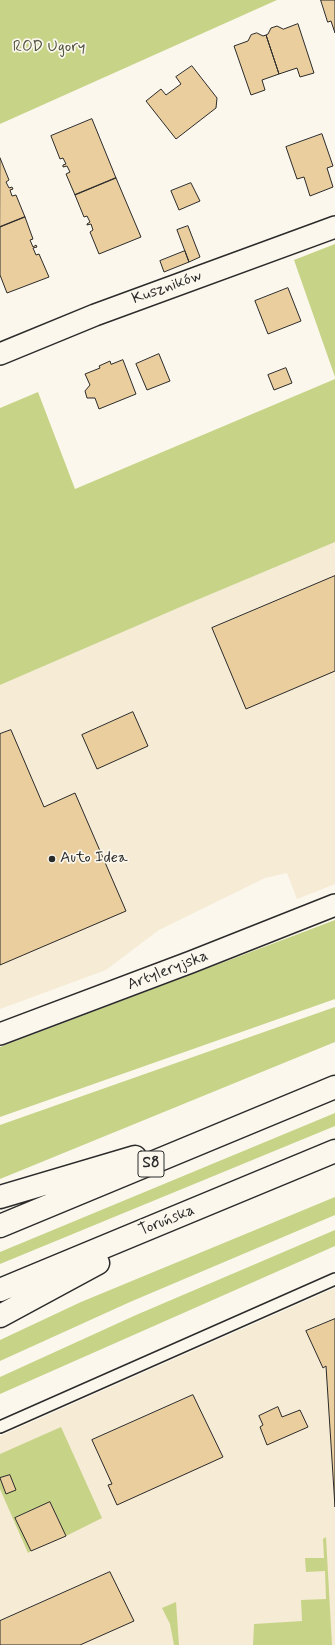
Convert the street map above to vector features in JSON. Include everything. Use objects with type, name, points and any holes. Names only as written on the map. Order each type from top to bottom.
[{"type":"highway","name":"S8","points":[[0,1226],[335,1088]]},
{"type":"highway","points":[[0,1197],[182,1143],[301,1101]]},
{"type":"highway","name":"Toruńska","points":[[0,1290],[335,1152]]},
{"type":"highway","points":[[0,1316],[137,1242],[233,1194]]},
{"type":"street","name":"Kuszników","points":[[0,354],[95,315],[335,226]]},
{"type":"street","name":"Artyleryjska","points":[[0,1034],[191,962],[335,905]]},
{"type":"lane","points":[[0,1427],[335,1279]]},
{"type":"shaded area","points":[[335,542],[335,884],[297,899],[287,873],[265,878],[159,930],[106,970],[0,1009],[0,685]]},
{"type":"shaded area","points":[[335,1288],[335,1645],[0,1645],[0,1436]]},
{"type":"green space","name":"ROD Ugory","points":[[0,0],[277,0],[0,124]]},
{"type":"green space","points":[[335,244],[335,377],[294,260]]},
{"type":"green space","points":[[335,379],[335,542],[0,685],[0,408],[38,392],[75,489]]},
{"type":"green space","points":[[335,920],[335,999],[0,1117],[0,1047]]},
{"type":"green space","points":[[335,1007],[335,1042],[0,1179],[0,1125]]},
{"type":"green space","points":[[335,1113],[335,1126],[0,1264],[0,1252]]},
{"type":"green space","points":[[335,1197],[335,1215],[130,1302],[0,1361],[0,1340],[81,1302]]},
{"type":"green space","points":[[335,1230],[335,1246],[0,1394],[0,1377],[136,1315]]},
{"type":"green space","points":[[61,1427],[102,1518],[66,1536],[50,1502],[16,1517],[31,1551],[28,1553],[0,1489],[0,1454]]},
{"type":"green space","points":[[326,1537],[332,1645],[253,1645],[254,1624],[302,1621],[301,1600],[326,1599],[325,1571],[306,1572],[305,1558],[324,1558],[323,1539]]},
{"type":"green space","points":[[176,1602],[179,1645],[174,1645],[170,1624],[162,1608]]},
{"type":"building","points":[[321,0],[335,0],[335,33],[331,21],[328,22]]},
{"type":"building","points":[[298,24],[314,73],[300,77],[297,68],[279,74],[266,35],[271,28],[277,26],[283,29]]},
{"type":"building","points":[[257,33],[263,36],[266,35],[279,74],[262,80],[265,90],[251,95],[234,46],[248,41],[251,35]]},
{"type":"building","points":[[192,66],[217,98],[216,108],[176,139],[146,101],[161,89],[166,95],[181,84],[176,77]]},
{"type":"building","points":[[92,119],[116,178],[75,195],[66,174],[70,172],[67,166],[63,167],[63,165],[66,164],[63,158],[60,159],[51,136]]},
{"type":"building","points":[[322,134],[333,166],[327,168],[333,187],[310,196],[304,177],[297,179],[286,147]]},
{"type":"building","points":[[0,158],[9,180],[6,182],[9,188],[12,187],[13,189],[10,190],[12,196],[16,195],[25,217],[0,227]]},
{"type":"building","points":[[116,178],[141,237],[99,254],[90,232],[93,230],[91,224],[87,225],[90,222],[87,216],[84,217],[75,195]]},
{"type":"building","points":[[191,183],[200,201],[179,210],[171,191]]},
{"type":"building","points":[[25,217],[33,239],[30,240],[33,247],[36,245],[37,247],[33,248],[36,255],[39,254],[49,277],[7,293],[0,275],[0,227]]},
{"type":"building","points":[[188,226],[200,257],[189,262],[177,230]]},
{"type":"building","points":[[185,251],[189,262],[164,272],[160,261]]},
{"type":"building","points":[[288,288],[301,321],[268,334],[255,301]]},
{"type":"building","points":[[159,354],[170,381],[147,390],[136,364]]},
{"type":"building","points":[[123,360],[136,394],[99,409],[95,398],[87,398],[85,391],[90,385],[85,374],[100,368],[99,366],[110,361],[111,364]]},
{"type":"building","points":[[286,368],[292,383],[274,390],[268,375]]},
{"type":"building","points":[[335,576],[335,671],[246,709],[212,628]]},
{"type":"building","points":[[133,712],[148,746],[97,769],[82,735]]},
{"type":"building","name":"Auto Idea","points":[[11,730],[44,807],[75,793],[126,911],[0,965],[0,734]]},
{"type":"building","points":[[335,1319],[335,1507],[326,1366],[323,1368],[306,1331]]},
{"type":"building","points":[[193,1395],[223,1457],[117,1505],[108,1485],[112,1484],[92,1440]]},
{"type":"building","points":[[278,1407],[282,1417],[300,1410],[308,1427],[267,1445],[260,1427],[263,1425],[259,1416]]},
{"type":"building","points":[[10,1475],[16,1490],[6,1494],[0,1478]]},
{"type":"building","points":[[50,1502],[66,1536],[31,1551],[15,1518]]},
{"type":"building","points":[[110,1572],[134,1621],[80,1645],[0,1645],[0,1621]]},
{"type":"place","name":"Auto Idea","points":[[52,859]]}]
